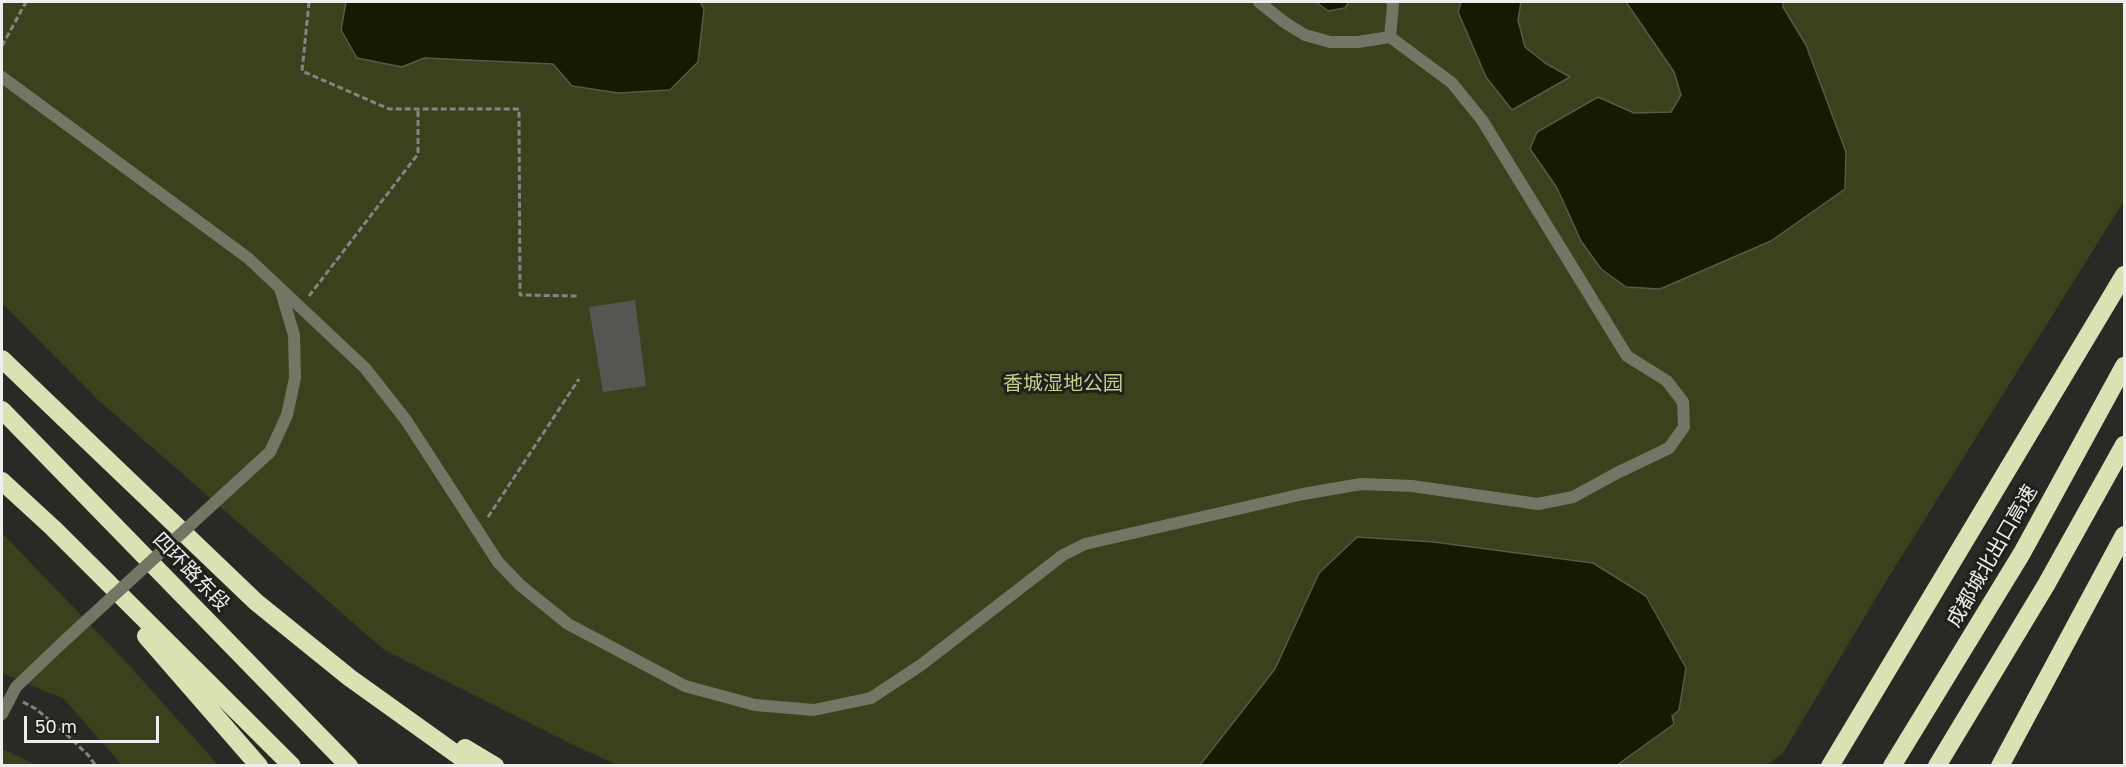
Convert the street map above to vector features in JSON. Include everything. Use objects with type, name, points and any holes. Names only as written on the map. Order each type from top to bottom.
[{"type":"highway","points":[[1830,765],[2124,275]]},
{"type":"highway","points":[[2,358],[256,602],[350,678],[473,765]]},
{"type":"highway","name":"成都城北出口高速","points":[[1892,765],[2022,553],[2124,366]]},
{"type":"highway","name":"四环路东段","points":[[2,410],[349,765]]},
{"type":"highway","points":[[1937,765],[2046,585],[2124,446]]},
{"type":"highway","points":[[2,480],[292,765]]},
{"type":"highway","points":[[53,528],[259,765]]},
{"type":"highway","points":[[2000,765],[2124,535]]},
{"type":"highway","points":[[406,716],[495,765]]},
{"type":"street","points":[[2,77],[248,258],[365,368],[406,420],[498,562],[520,585],[568,624],[685,686],[754,705],[814,710],[871,698],[921,664],[1063,555],[1085,544],[1303,494],[1361,484],[1412,486],[1538,504],[1573,497],[1669,447],[1684,427],[1683,402],[1667,381],[1628,356],[1482,120],[1452,82],[1390,37],[1358,42],[1330,42],[1305,34],[1284,22],[1259,2]]},
{"type":"street","points":[[1390,37],[1394,5],[1392,2]]},
{"type":"street","points":[[2,714],[16,687],[270,453],[286,414],[295,378],[294,335],[280,287]]},
{"type":"path","points":[[2,46],[26,2]]},
{"type":"path","points":[[309,2],[302,71],[389,110],[519,109],[520,295],[577,296]]},
{"type":"path","points":[[301,307],[418,153],[418,110]]},
{"type":"path","points":[[478,531],[579,379]]},
{"type":"path","points":[[10,695],[44,715],[96,765]]},
{"type":"green space","name":"香城湿地公园","points":[[2,2],[2124,2],[2124,201],[1888,578],[1783,753],[1767,765],[618,765],[573,745],[383,649],[98,400],[2,303]]},
{"type":"green space","points":[[2,533],[128,664],[218,765],[122,765],[64,699],[2,673]]},
{"type":"green space","points":[[2,749],[34,764],[35,765],[2,765]]},
{"type":"shaded area","points":[[346,2],[700,2],[704,9],[698,62],[670,90],[618,93],[572,86],[553,64],[424,58],[402,67],[357,58],[341,30]]},
{"type":"shaded area","points":[[1316,2],[1349,2],[1345,8],[1328,11]]},
{"type":"shaded area","points":[[1461,2],[1521,2],[1518,20],[1525,47],[1545,63],[1570,77],[1512,110],[1486,77],[1458,12]]},
{"type":"shaded area","points":[[1626,2],[1783,2],[1783,7],[1806,45],[1846,152],[1845,189],[1771,241],[1660,289],[1626,287],[1601,269],[1581,241],[1557,188],[1530,149],[1537,132],[1598,97],[1634,113],[1671,112],[1681,95],[1674,72]]},
{"type":"shaded area","points":[[1357,537],[1434,542],[1593,563],[1646,596],[1686,668],[1679,710],[1672,716],[1674,724],[1617,765],[1200,765],[1275,669],[1319,573]]},
{"type":"building","points":[[635,300],[646,386],[603,392],[589,307]]}]
